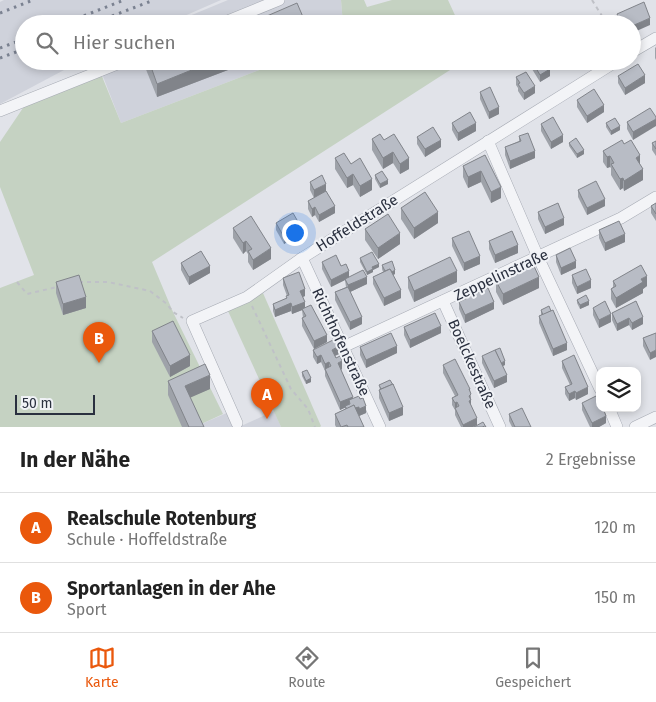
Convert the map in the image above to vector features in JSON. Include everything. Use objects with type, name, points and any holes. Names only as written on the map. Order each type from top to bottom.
[{"type":"street","points":[[242,15],[279,0]]},
{"type":"street","points":[[641,47],[656,38]]},
{"type":"street","points":[[0,111],[102,70]]},
{"type":"street","name":"Hoffeldstraße","points":[[192,320],[247,297],[302,258],[602,70]]},
{"type":"street","points":[[488,141],[538,257],[596,380]]},
{"type":"street","name":"Zeppelinstraße","points":[[343,348],[621,218],[656,196]]},
{"type":"street","name":"Richthofenstraße","points":[[302,258],[380,427]]},
{"type":"street","name":"Boelckestraße","points":[[443,301],[500,427]]},
{"type":"street","points":[[192,320],[237,424]]},
{"type":"street","points":[[611,412],[617,427]]},
{"type":"street","points":[[635,427],[656,417]]},
{"type":"path","points":[[592,0],[601,15]]},
{"type":"path","points":[[17,282],[27,294],[63,285]]},
{"type":"path","points":[[76,282],[108,282],[150,291],[167,304],[173,312],[181,317],[192,320]]},
{"type":"path","points":[[247,297],[291,389],[308,409],[315,427]]},
{"type":"shaded area","points":[[4,0],[221,0],[187,15],[15,15],[15,70],[64,70],[0,104],[0,2]]},
{"type":"shaded area","points":[[228,0],[341,0],[342,15],[192,15]]},
{"type":"shaded area","points":[[100,70],[259,70],[121,123]]},
{"type":"shaded area","points":[[274,411],[281,427],[239,427]]},
{"type":"shaded area","points":[[229,412],[236,427],[197,427],[197,426]]},
{"type":"green space","points":[[341,0],[364,0],[367,7],[392,0],[448,0],[455,15],[342,15]]},
{"type":"green space","points":[[259,70],[450,70],[152,262],[173,312],[223,414],[197,427],[0,427],[0,288],[34,275],[0,187],[0,142],[25,105],[101,74],[121,123]]},
{"type":"green space","points":[[263,293],[320,427],[281,427],[228,311]]},
{"type":"building","points":[[644,2],[650,18],[641,22],[641,15],[617,14]]},
{"type":"building","points":[[297,3],[302,15],[269,15]]},
{"type":"building","points":[[641,69],[645,75],[625,88],[618,76],[628,70]]},
{"type":"building","points":[[152,70],[192,70],[157,84]]},
{"type":"building","points":[[537,70],[548,70],[540,75]]},
{"type":"building","points":[[526,72],[535,86],[524,93],[516,77]]},
{"type":"building","points":[[490,87],[499,107],[489,112],[480,92]]},
{"type":"building","points":[[594,89],[604,105],[587,116],[577,100]]},
{"type":"building","points":[[650,108],[656,119],[633,132],[627,122]]},
{"type":"building","points":[[470,112],[476,123],[458,133],[452,123]]},
{"type":"building","points":[[553,117],[563,135],[551,142],[541,124]]},
{"type":"building","points":[[615,118],[620,126],[611,131],[606,123]]},
{"type":"building","points":[[433,127],[441,140],[425,149],[417,137]]},
{"type":"building","points":[[528,133],[535,151],[510,161],[505,147],[521,141],[519,136]]},
{"type":"building","points":[[380,134],[384,140],[394,134],[409,158],[400,164],[393,152],[383,158],[372,139]]},
{"type":"building","points":[[576,138],[584,150],[577,154],[569,143]]},
{"type":"building","points":[[622,140],[624,144],[631,140],[640,155],[636,158],[643,169],[624,181],[623,178],[620,179],[611,164],[614,163],[610,156],[607,157],[603,151]]},
{"type":"building","points":[[656,141],[656,149],[652,143]]},
{"type":"building","points":[[344,153],[351,164],[360,158],[372,179],[360,186],[353,174],[347,178],[335,158]]},
{"type":"building","points":[[485,155],[501,187],[491,192],[481,171],[468,177],[463,166]]},
{"type":"building","points":[[382,171],[388,180],[380,184],[375,175]]},
{"type":"building","points":[[322,175],[326,184],[314,190],[310,182]]},
{"type":"building","points":[[596,181],[605,199],[587,208],[578,190]]},
{"type":"building","points":[[326,191],[335,206],[319,215],[315,207],[312,209],[308,201]]},
{"type":"building","points":[[425,192],[438,212],[414,228],[401,208]]},
{"type":"building","points":[[558,203],[564,218],[545,227],[538,212]]},
{"type":"building","points":[[656,203],[656,214],[651,206]]},
{"type":"building","points":[[293,213],[301,227],[284,237],[276,223]]},
{"type":"building","points":[[388,214],[400,233],[378,248],[365,229]]},
{"type":"building","points":[[251,216],[271,248],[253,260],[248,251],[252,249],[246,241],[243,243],[233,228]]},
{"type":"building","points":[[619,221],[625,234],[605,243],[599,230]]},
{"type":"building","points":[[469,231],[480,256],[464,263],[452,238]]},
{"type":"building","points":[[512,231],[518,245],[495,255],[489,241]]},
{"type":"building","points":[[570,248],[576,261],[561,268],[556,255]]},
{"type":"building","points":[[201,251],[210,266],[189,277],[181,263]]},
{"type":"building","points":[[372,252],[379,264],[367,272],[360,258]]},
{"type":"building","points":[[336,255],[341,266],[346,264],[349,271],[331,280],[322,262]]},
{"type":"building","points":[[450,257],[457,271],[414,291],[408,277]]},
{"type":"building","points":[[392,261],[395,270],[392,272],[390,269],[385,271],[382,265]]},
{"type":"building","points":[[533,264],[539,277],[503,294],[496,281]]},
{"type":"building","points":[[641,265],[647,276],[641,279],[643,282],[616,298],[611,289],[616,286],[613,281]]},
{"type":"building","points":[[390,269],[401,290],[384,298],[373,277]]},
{"type":"building","points":[[586,269],[591,280],[577,287],[572,275]]},
{"type":"building","points":[[363,270],[367,277],[348,285],[345,279]]},
{"type":"building","points":[[299,272],[305,289],[300,291],[305,302],[292,307],[291,303],[275,310],[273,304],[287,298],[286,296],[289,295],[283,278]]},
{"type":"building","points":[[79,275],[86,297],[63,304],[56,282]]},
{"type":"building","points":[[348,287],[362,317],[350,322],[335,292]]},
{"type":"building","points":[[488,288],[494,302],[465,315],[459,302]]},
{"type":"building","points":[[586,295],[589,301],[580,305],[577,300]]},
{"type":"building","points":[[605,301],[611,314],[599,320],[593,308]]},
{"type":"building","points":[[636,301],[643,317],[632,323],[629,318],[617,324],[612,313]]},
{"type":"building","points":[[311,305],[327,335],[314,341],[302,318],[306,316],[302,309]]},
{"type":"building","points":[[549,306],[551,311],[543,315],[541,310]]},
{"type":"building","points":[[553,310],[567,343],[553,349],[539,316]]},
{"type":"building","points":[[435,313],[441,326],[410,340],[404,327]]},
{"type":"building","points":[[173,321],[190,355],[170,366],[152,331]]},
{"type":"building","points":[[391,333],[397,346],[366,360],[360,347]]},
{"type":"building","points":[[656,333],[656,350],[650,353],[643,338]]},
{"type":"building","points":[[335,339],[339,346],[332,350],[336,358],[340,356],[342,361],[338,363],[353,397],[340,402],[325,369],[331,366],[329,362],[325,364],[321,355],[317,357],[313,350]]},
{"type":"building","points":[[500,348],[505,361],[501,363],[495,350]]},
{"type":"building","points":[[495,350],[507,375],[494,381],[482,356]]},
{"type":"building","points":[[574,355],[588,387],[569,394],[565,387],[572,384],[562,361]]},
{"type":"building","points":[[455,359],[470,389],[471,394],[469,396],[471,400],[469,401],[477,418],[463,425],[455,408],[459,406],[452,398],[458,395],[443,365]]},
{"type":"building","points":[[205,364],[210,375],[185,386],[204,427],[189,427],[168,381]]},
{"type":"building","points":[[307,370],[311,378],[306,381],[302,372]]},
{"type":"building","points":[[390,380],[393,384],[381,389],[379,385]]},
{"type":"building","points":[[393,384],[403,407],[389,413],[379,390]]},
{"type":"building","points":[[359,396],[360,399],[363,398],[366,406],[359,409],[359,407],[355,408],[354,405],[347,409],[345,406],[350,404],[349,400]]},
{"type":"building","points":[[596,396],[596,412],[604,412],[606,416],[592,423],[582,403]]},
{"type":"building","points":[[354,405],[364,427],[348,427],[347,425],[341,427],[335,414]]},
{"type":"building","points":[[522,408],[531,427],[515,427],[509,414]]},
{"type":"building","points":[[483,422],[486,427],[474,427]]},
{"type":"railway","points":[[0,13],[33,0]]},
{"type":"railway","points":[[86,15],[124,0]]},
{"type":"railway","points":[[115,15],[154,0]]},
{"type":"railway","points":[[0,48],[15,42]]},
{"type":"railway","points":[[0,58],[15,52]]},
{"type":"place","name":"Sportanlagen in der Ahe","points":[[99,363]]},
{"type":"place","name":"Realschule Rotenburg","points":[[267,419]]}]
